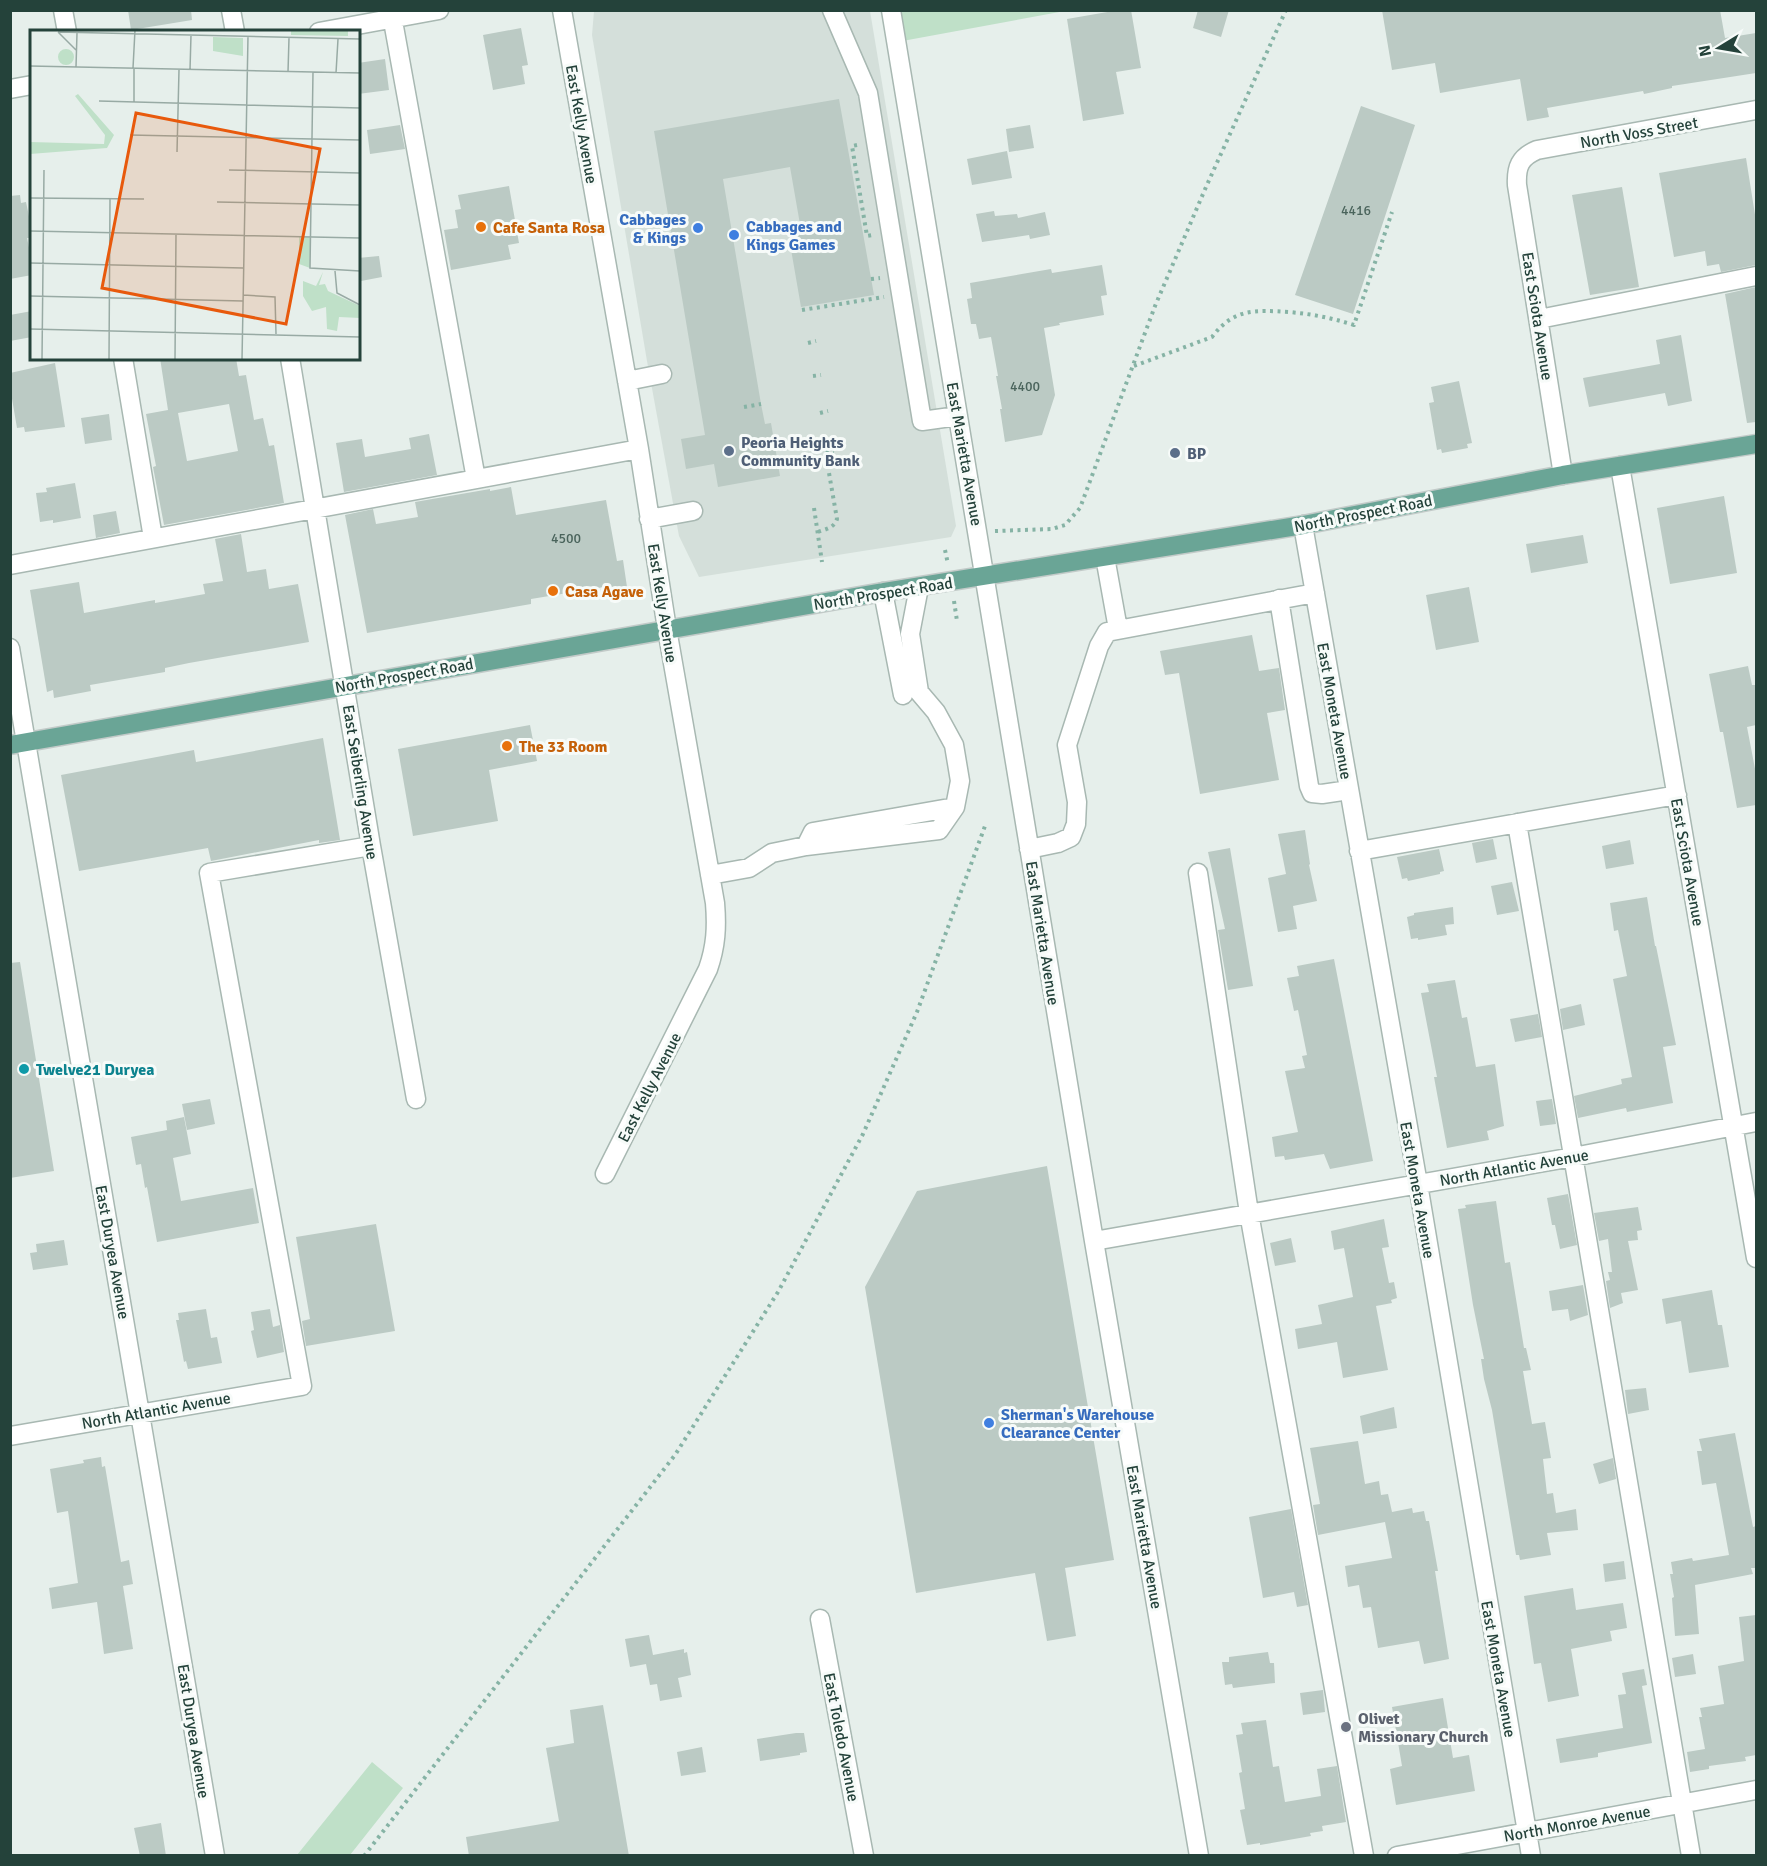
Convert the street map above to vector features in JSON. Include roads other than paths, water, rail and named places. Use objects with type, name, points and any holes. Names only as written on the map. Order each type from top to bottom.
[{"type":"main road","name":"North Prospect Road","points":[[19,743],[883,592],[1303,525],[1563,475],[1756,444]]},
{"type":"street","points":[[63,10],[67,30]]},
{"type":"street","points":[[231,10],[235,30]]},
{"type":"street","points":[[327,30],[392,14],[439,10]]},
{"type":"street","name":"East Kelly Avenue","points":[[562,10],[715,903],[715,951],[708,969],[605,1174]]},
{"type":"street","points":[[832,10],[868,93],[922,422],[958,416]]},
{"type":"street","name":"East Marietta Avenue","points":[[891,10],[1094,1241],[1199,1856]]},
{"type":"street","points":[[392,14],[476,479]]},
{"type":"street","points":[[10,89],[30,85]]},
{"type":"street","name":"North Voss Street","points":[[1522,158],[1537,150],[1756,110]]},
{"type":"street","name":"East Sciota Avenue","points":[[1522,158],[1517,170],[1517,184],[1563,475]]},
{"type":"street","points":[[1539,318],[1756,276]]},
{"type":"street","points":[[123,360],[153,538]]},
{"type":"street","name":"East Seiberling Avenue","points":[[290,360],[371,846],[416,1099]]},
{"type":"street","points":[[627,381],[662,374]]},
{"type":"street","points":[[10,565],[639,449]]},
{"type":"street","name":"East Sciota Avenue","points":[[1620,466],[1756,1258]]},
{"type":"street","points":[[649,519],[693,511]]},
{"type":"street","name":"East Moneta Avenue","points":[[1303,525],[1418,1184],[1531,1856]]},
{"type":"street","points":[[1105,556],[1118,629]]},
{"type":"street","points":[[911,693],[910,634],[919,586]]},
{"type":"street","points":[[710,875],[749,868],[772,853],[806,846],[939,830],[955,807],[960,781],[954,744],[936,712],[911,693],[883,592]]},
{"type":"street","points":[[1029,849],[1058,843],[1071,837],[1077,824],[1077,802],[1067,745],[1099,646],[1107,633],[1118,629],[1315,593]]},
{"type":"street","points":[[1279,599],[1309,786],[1312,793],[1322,794],[1349,790]]},
{"type":"street","name":"East Duryea Avenue","points":[[10,648],[19,743],[141,1413],[215,1856]]},
{"type":"street","points":[[1359,850],[1677,795]]},
{"type":"street","points":[[1517,823],[1691,1856]]},
{"type":"street","name":"North Atlantic Avenue","points":[[10,1436],[302,1386],[209,873],[371,846]]},
{"type":"street","points":[[1198,873],[1250,1213],[1364,1856]]},
{"type":"street","name":"North Atlantic Avenue","points":[[1094,1241],[1574,1157],[1756,1122]]},
{"type":"street","name":"East Toledo Avenue","points":[[820,1619],[864,1856]]},
{"type":"street","name":"North Monroe Avenue","points":[[1397,1856],[1756,1790]]},
{"type":"place","name":"Cafe Santa Rosa","points":[[481,227]]},
{"type":"place","name":"Cabbages & Kings","points":[[698,228]]},
{"type":"place","name":"Cabbages and Kings Games","points":[[734,235]]},
{"type":"place","name":"Peoria Heights Community Bank","points":[[729,451]]},
{"type":"place","name":"BP","points":[[1175,453]]},
{"type":"place","name":"Casa Agave","points":[[553,591]]},
{"type":"place","name":"The 33 Room","points":[[507,746]]},
{"type":"place","name":"Twelve21 Duryea","points":[[24,1069]]},
{"type":"place","name":"Sherman's Warehouse Clearance Center","points":[[989,1423]]},
{"type":"place","name":"Olivet Missionary Church","points":[[1346,1727]]}]
